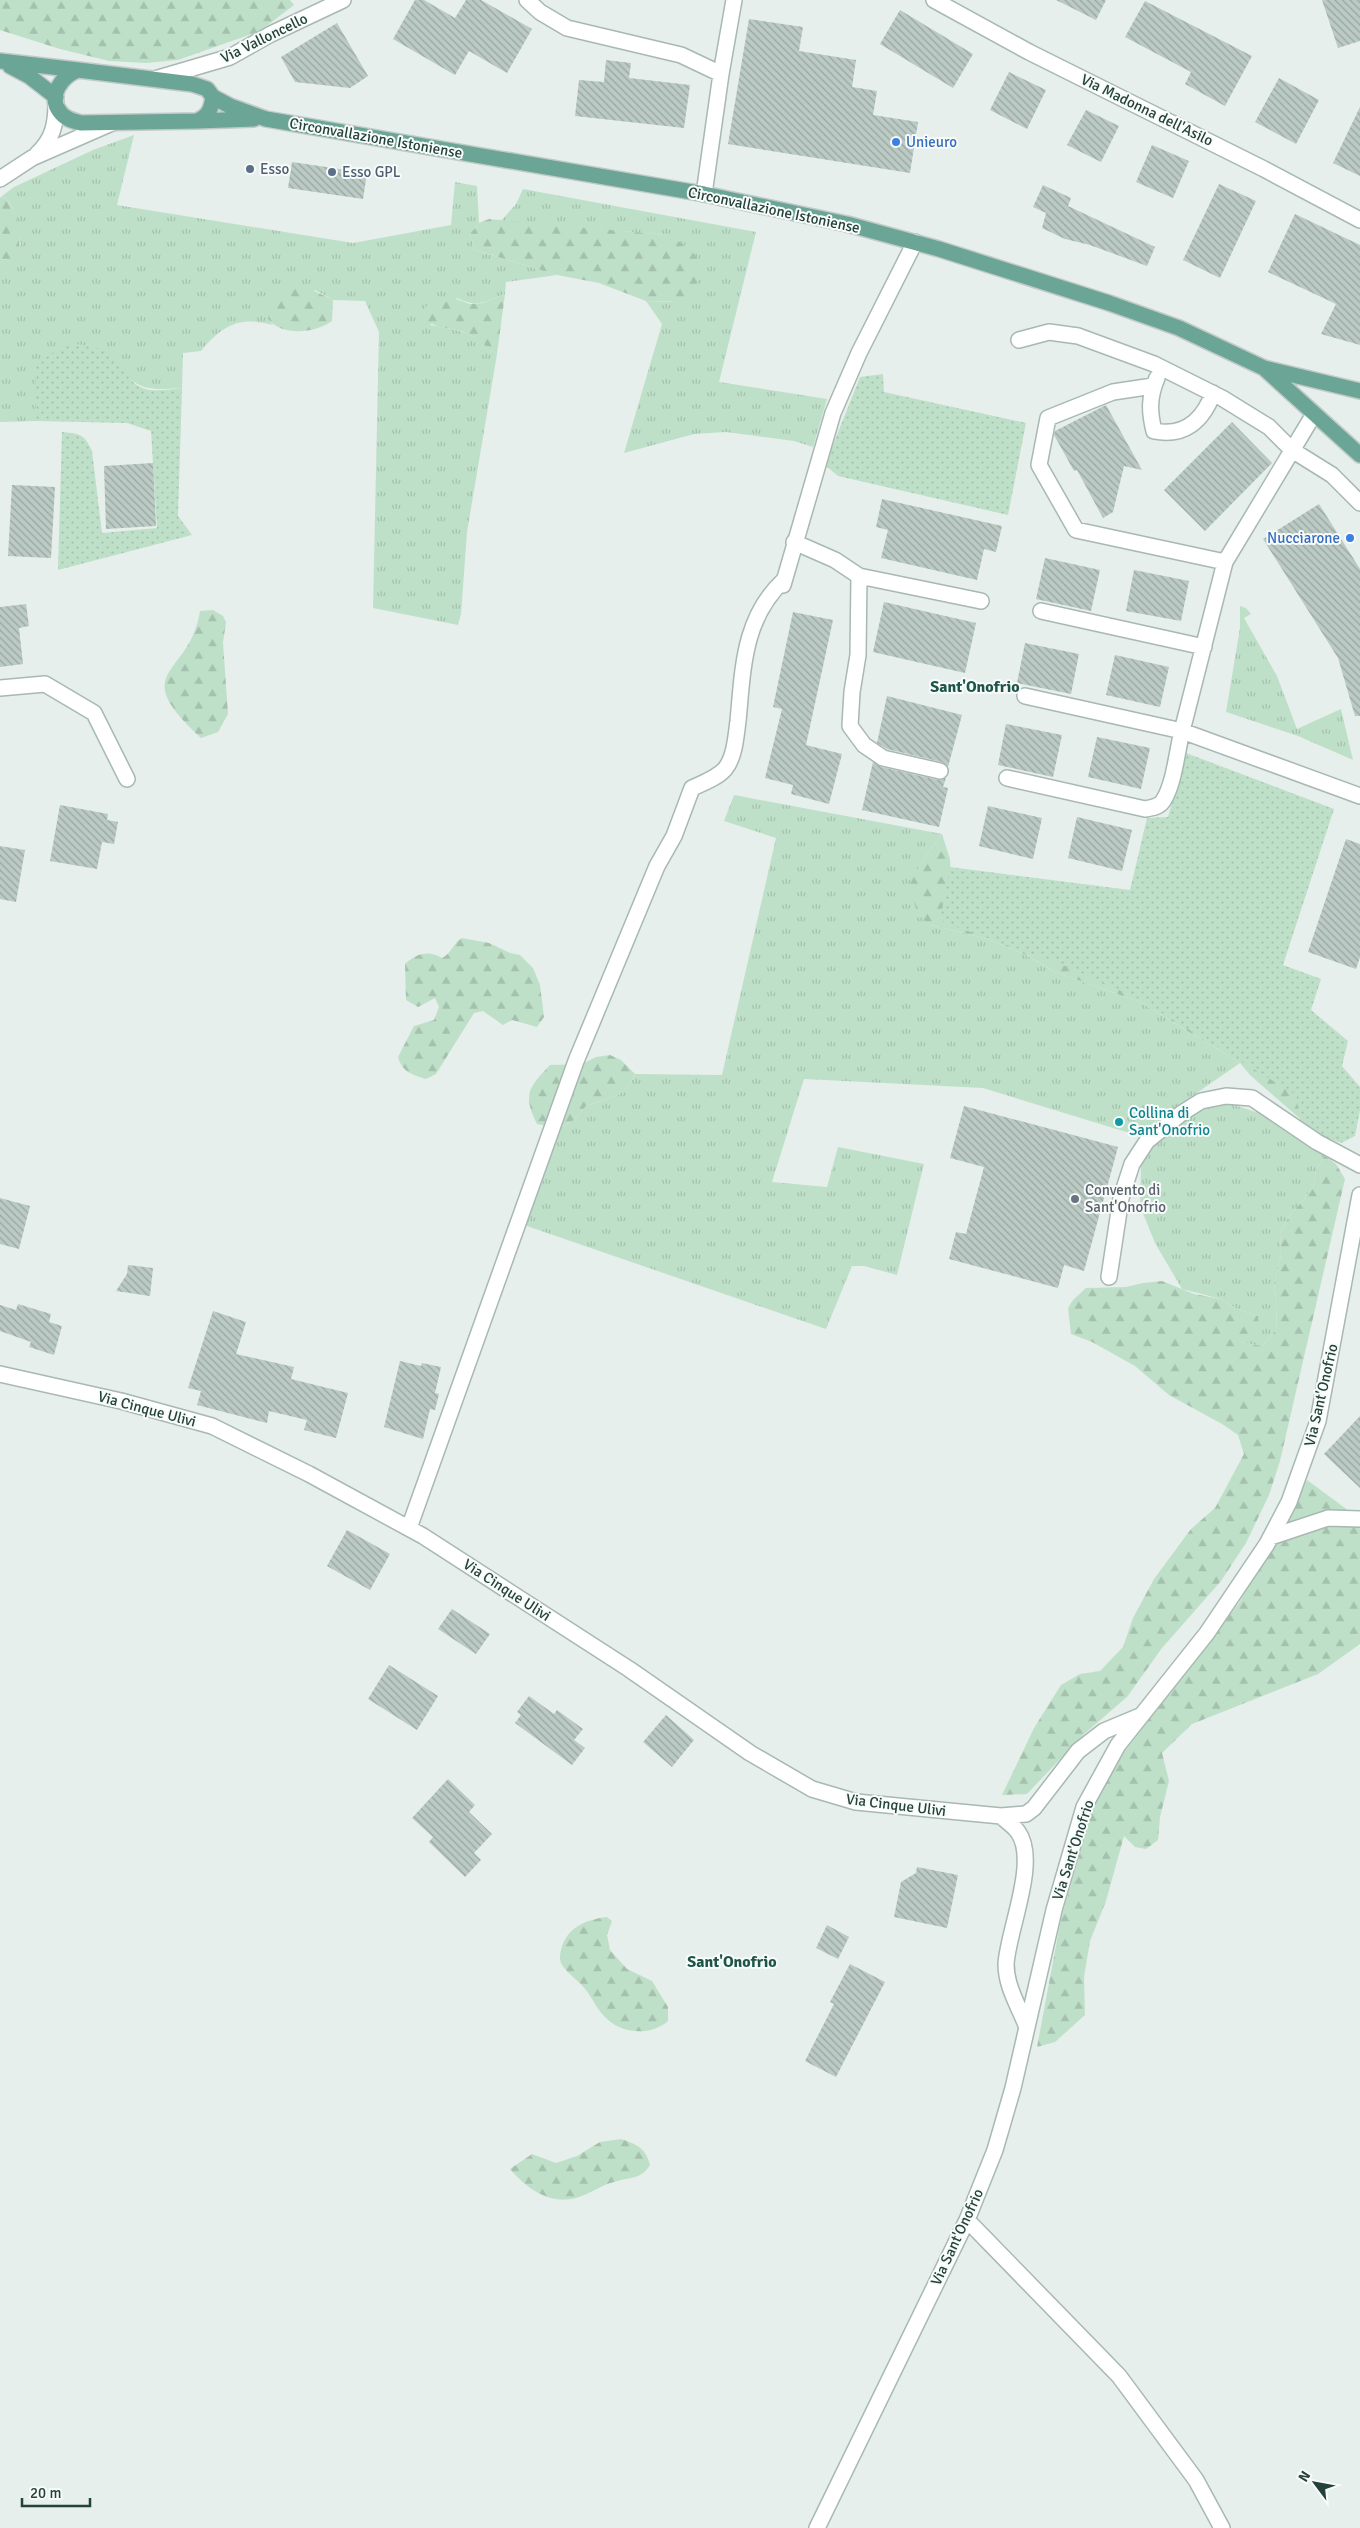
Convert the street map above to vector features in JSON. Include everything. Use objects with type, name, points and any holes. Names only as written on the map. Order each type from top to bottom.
[{"type":"main road","name":"Circonvallazione Istoniense","points":[[0,62],[192,84],[207,90],[213,97],[230,106],[266,119],[704,194],[847,224],[915,242],[1109,303],[1179,328],[1264,368],[1358,390]]},
{"type":"main road","name":"Circonvallazione Istoniense","points":[[0,62],[28,76],[56,100],[59,112],[67,119],[81,123],[266,119]]},
{"type":"main road","points":[[56,100],[60,83],[68,74],[78,70]]},
{"type":"main road","points":[[197,121],[206,117],[213,97]]},
{"type":"main road","name":"Circonvallazione Istoniense","points":[[1264,368],[1360,455]]},
{"type":"street","name":"Via Valloncello","points":[[155,79],[230,57],[271,34],[343,0]]},
{"type":"street","points":[[527,0],[540,12],[567,28],[681,54],[721,74]]},
{"type":"street","points":[[704,194],[721,74],[734,0]]},
{"type":"street","name":"Via Madonna dell'Asilo","points":[[934,0],[1029,52],[1264,168],[1360,220]]},
{"type":"street","points":[[0,179],[32,158],[47,144],[56,120],[56,100]]},
{"type":"street","points":[[32,158],[114,123]]},
{"type":"street","points":[[408,1528],[576,1061],[658,866],[674,836],[692,788],[711,779],[726,768],[735,743],[744,657],[752,625],[772,591],[784,582],[794,542],[833,414],[860,353],[915,242]]},
{"type":"street","points":[[1019,340],[1049,332],[1078,336],[1161,367],[1213,393],[1269,427],[1292,450],[1332,475],[1360,503]]},
{"type":"street","points":[[1161,367],[1154,386],[1149,412],[1154,431],[1168,434],[1194,424],[1208,406],[1213,393]]},
{"type":"street","points":[[1154,386],[1113,392],[1048,418],[1039,465],[1076,530],[1225,562]]},
{"type":"street","points":[[1007,778],[1145,809],[1155,808],[1163,802],[1225,562],[1314,414]]},
{"type":"street","points":[[794,542],[835,560],[859,576],[981,601]]},
{"type":"street","points":[[859,576],[858,655],[852,692],[850,726],[864,745],[883,758],[940,771]]},
{"type":"street","points":[[1041,611],[1204,647]]},
{"type":"street","points":[[0,688],[46,684],[94,714],[127,779]]},
{"type":"street","points":[[1025,696],[1182,732],[1360,796]]},
{"type":"street","points":[[1109,1277],[1121,1198],[1132,1164],[1139,1150],[1182,1113],[1202,1101],[1226,1096],[1252,1098],[1317,1142],[1360,1165]]},
{"type":"street","name":"Via Sant'Onofrio","points":[[817,2528],[966,2220],[1005,2118],[1054,1910],[1084,1806],[1118,1745],[1207,1633],[1271,1537],[1289,1502],[1318,1421],[1360,1195]]},
{"type":"street","name":"Via Cinque Ulivi","points":[[0,1374],[121,1402],[212,1426],[309,1474],[408,1528],[629,1669],[750,1753],[812,1789],[856,1802],[1001,1816],[1026,1814],[1034,1808],[1078,1751],[1104,1731],[1141,1716]]},
{"type":"street","points":[[1271,1537],[1328,1518],[1360,1519]]},
{"type":"street","points":[[1001,1816],[1018,1832],[1024,1846],[1024,1879],[1006,1963],[1007,1984],[1026,2025]]},
{"type":"street","points":[[966,2220],[1119,2376],[1196,2480],[1222,2528]]},
{"type":"green space","points":[[0,0],[290,0],[294,5],[260,31],[178,60],[146,63],[109,61],[60,49],[0,30]]},
{"type":"green space","points":[[134,135],[117,205],[353,243],[451,225],[455,182],[477,186],[479,223],[470,234],[475,250],[557,275],[506,282],[505,294],[481,303],[470,303],[457,298],[430,325],[467,333],[497,354],[467,532],[461,614],[458,625],[373,608],[379,332],[365,301],[333,300],[315,290],[268,319],[273,325],[261,322],[241,322],[232,325],[224,329],[201,351],[183,353],[182,388],[160,389],[144,387],[130,378],[117,360],[36,364],[36,421],[0,422],[0,259],[8,260],[21,244],[14,212],[2,196],[14,187],[93,150]]},
{"type":"green space","points":[[523,189],[756,232],[719,382],[827,399],[813,447],[794,441],[726,432],[694,434],[624,453],[662,324],[646,301],[673,302],[668,235],[501,221],[516,204]]},
{"type":"green space","points":[[2,196],[12,207],[19,231],[18,255],[8,260],[0,259],[0,198]]},
{"type":"green space","points":[[489,219],[668,235],[680,242],[695,255],[699,262],[700,270],[698,279],[687,302],[646,301],[599,283],[557,275],[475,250],[470,234],[479,223]]},
{"type":"green space","points":[[300,284],[333,300],[332,321],[317,328],[290,331],[274,325],[268,319],[274,300],[282,292]]},
{"type":"green space","points":[[505,294],[497,354],[472,336],[461,331],[438,327],[422,315],[429,301],[448,296],[470,304],[483,303]]},
{"type":"green space","points":[[76,344],[108,352],[138,386],[150,390],[182,388],[178,516],[192,535],[58,570],[62,432],[81,436],[87,441],[92,451],[102,533],[157,528],[151,431],[127,423],[36,421],[36,364],[63,346]]},
{"type":"green space","points":[[883,374],[884,392],[1026,423],[1008,515],[838,476],[825,465],[860,377]]},
{"type":"green space","points":[[1240,606],[1246,608],[1251,614],[1244,618],[1277,676],[1297,729],[1341,709],[1353,760],[1298,736],[1226,712],[1240,628]]},
{"type":"green space","points":[[213,610],[223,616],[226,622],[223,643],[228,714],[218,732],[201,738],[179,715],[167,698],[165,685],[168,673],[194,633],[200,611]]},
{"type":"green space","points":[[1186,753],[1334,809],[1283,965],[1321,979],[1311,1010],[1348,1041],[1342,1066],[1360,1087],[1360,1110],[1355,1136],[1341,1143],[1301,1125],[1296,1095],[1139,999],[1068,967],[940,921],[950,867],[1130,890],[1147,818],[1168,817]]},
{"type":"green space","points":[[734,795],[942,834],[921,863],[931,925],[988,939],[1026,955],[1055,972],[1140,1002],[1240,1063],[1136,1135],[983,1088],[804,1079],[772,1182],[827,1187],[838,1147],[924,1164],[897,1275],[864,1266],[852,1266],[826,1329],[524,1225],[559,1128],[574,1120],[586,1106],[618,1095],[629,1086],[635,1074],[722,1075],[776,838],[724,821]]},
{"type":"green space","points":[[942,834],[950,859],[951,878],[1293,1061],[1314,1131],[1250,1075],[1240,1063],[1140,1002],[1055,972],[1026,955],[988,939],[931,925],[918,915],[909,886],[921,863]]},
{"type":"green space","points":[[462,938],[489,943],[510,953],[520,955],[533,968],[540,985],[544,1017],[537,1027],[512,1020],[503,1025],[483,1011],[474,1013],[436,1074],[426,1079],[412,1074],[405,1069],[398,1057],[414,1026],[434,1020],[439,1007],[435,998],[418,1007],[406,1000],[405,964],[418,955],[427,953],[442,958]]},
{"type":"green space","points":[[610,1055],[621,1060],[635,1074],[629,1086],[618,1095],[586,1106],[574,1120],[559,1128],[537,1124],[530,1105],[530,1092],[537,1079],[550,1065],[582,1064],[596,1057]]},
{"type":"green space","points":[[1213,1098],[1268,1116],[1325,1156],[1316,1170],[1313,1188],[1288,1218],[1280,1233],[1281,1255],[1274,1284],[1277,1305],[1276,1330],[1262,1346],[1240,1342],[1258,1316],[1237,1309],[1221,1299],[1182,1289],[1155,1243],[1140,1206],[1141,1165],[1167,1122]]},
{"type":"green space","points":[[1325,1156],[1336,1164],[1345,1179],[1280,1461],[1269,1495],[1246,1543],[1221,1581],[1162,1648],[1127,1697],[1083,1735],[1027,1794],[1002,1795],[1034,1728],[1061,1685],[1080,1674],[1100,1671],[1123,1647],[1133,1618],[1154,1579],[1191,1529],[1215,1508],[1244,1454],[1238,1435],[1169,1395],[1135,1366],[1092,1342],[1071,1334],[1068,1308],[1073,1300],[1086,1288],[1126,1287],[1162,1281],[1194,1294],[1221,1299],[1237,1309],[1258,1316],[1259,1333],[1241,1342],[1262,1346],[1276,1330],[1277,1305],[1274,1284],[1281,1255],[1280,1233],[1288,1218],[1313,1188],[1316,1170]]},
{"type":"green space","points":[[1307,1480],[1360,1519],[1360,1644],[1318,1674],[1192,1724],[1162,1753],[1169,1781],[1160,1817],[1158,1840],[1146,1849],[1135,1847],[1124,1836],[1106,1901],[1090,1941],[1084,1977],[1085,2015],[1055,2042],[1037,2047],[1061,1919],[1095,1799],[1117,1761],[1239,1603]]},
{"type":"green space","points":[[607,1917],[612,1921],[607,1935],[610,1950],[627,1969],[652,1981],[668,2007],[668,2021],[661,2026],[644,2031],[635,2031],[617,2026],[603,2015],[586,1990],[562,1965],[560,1959],[561,1950],[572,1930],[591,1920]]},
{"type":"green space","points":[[621,2139],[640,2148],[646,2154],[650,2165],[639,2176],[610,2183],[579,2197],[569,2199],[550,2198],[524,2184],[510,2169],[532,2154],[556,2163],[577,2156],[600,2142]]},
{"type":"building","points":[[415,0],[424,0],[455,18],[466,0],[481,0],[532,29],[507,73],[469,51],[455,75],[393,39]]},
{"type":"building","points":[[1056,0],[1106,0],[1096,20]]},
{"type":"building","points":[[1322,0],[1360,0],[1360,41],[1338,48]]},
{"type":"building","points":[[1145,1],[1252,56],[1225,106],[1185,84],[1191,72],[1125,37]]},
{"type":"building","points":[[900,10],[973,54],[953,88],[880,44]]},
{"type":"building","points":[[749,19],[803,27],[799,51],[856,60],[852,87],[877,91],[873,115],[918,122],[910,173],[728,144]]},
{"type":"building","points":[[337,23],[368,76],[350,88],[295,82],[281,57]]},
{"type":"building","points":[[606,60],[631,63],[629,78],[690,85],[684,128],[575,116],[579,80],[604,82]]},
{"type":"building","points":[[1009,72],[1046,90],[1027,129],[990,110]]},
{"type":"building","points":[[1279,78],[1319,100],[1296,144],[1255,122]]},
{"type":"building","points":[[1360,107],[1360,176],[1333,163]]},
{"type":"building","points":[[1086,110],[1119,126],[1101,162],[1067,145]]},
{"type":"building","points":[[1152,145],[1189,161],[1173,198],[1136,182]]},
{"type":"building","points":[[292,162],[367,173],[363,199],[288,188]]},
{"type":"building","points":[[1219,184],[1256,201],[1220,278],[1183,260]]},
{"type":"building","points":[[1043,185],[1071,198],[1068,206],[1155,247],[1147,266],[1090,245],[1065,239],[1042,228],[1046,213],[1033,207]]},
{"type":"building","points":[[1295,214],[1360,245],[1360,345],[1321,334],[1336,304],[1268,272]]},
{"type":"building","points":[[1106,405],[1142,470],[1124,466],[1113,512],[1103,518],[1077,470],[1074,471],[1054,435],[1055,431]]},
{"type":"building","points":[[1232,422],[1272,463],[1205,531],[1164,490]]},
{"type":"building","points":[[153,463],[156,526],[106,529],[104,466]]},
{"type":"building","points":[[12,485],[55,487],[51,558],[8,556]]},
{"type":"building","points":[[882,499],[1002,526],[996,552],[984,549],[977,580],[881,558],[888,530],[876,527]]},
{"type":"building","points":[[1319,504],[1360,569],[1360,716],[1355,716],[1338,658],[1263,539]]},
{"type":"building","points":[[1045,558],[1100,570],[1091,611],[1036,599]]},
{"type":"building","points":[[1134,570],[1189,581],[1181,621],[1126,611]]},
{"type":"building","points":[[884,602],[976,623],[965,673],[873,652]]},
{"type":"building","points":[[26,604],[29,626],[19,628],[23,664],[0,667],[0,607]]},
{"type":"building","points":[[793,612],[833,620],[806,745],[842,754],[829,804],[791,794],[793,785],[765,778],[782,709],[773,707]]},
{"type":"building","points":[[1025,643],[1079,654],[1071,694],[1017,683]]},
{"type":"building","points":[[1115,655],[1169,667],[1160,707],[1106,695]]},
{"type":"building","points":[[887,696],[962,715],[948,767],[942,762],[887,749],[877,743]]},
{"type":"building","points":[[1006,724],[1062,735],[1053,777],[998,765]]},
{"type":"building","points":[[1097,737],[1150,748],[1141,789],[1088,777]]},
{"type":"building","points":[[873,762],[881,767],[938,780],[946,778],[943,787],[948,788],[939,827],[862,810]]},
{"type":"building","points":[[60,805],[108,814],[107,820],[118,822],[114,844],[102,842],[97,869],[50,861]]},
{"type":"building","points":[[988,806],[1042,818],[1033,859],[979,846]]},
{"type":"building","points":[[1077,817],[1132,830],[1122,871],[1068,858]]},
{"type":"building","points":[[1346,839],[1360,844],[1360,957],[1356,969],[1308,952]]},
{"type":"building","points":[[0,846],[25,850],[16,902],[0,899]]},
{"type":"building","name":"Convento di Sant'Onofrio","points":[[964,1106],[1118,1147],[1084,1271],[1064,1265],[1058,1288],[949,1259],[956,1232],[966,1234],[984,1167],[950,1158]]},
{"type":"building","points":[[0,1198],[30,1206],[19,1249],[0,1244]]},
{"type":"building","points":[[128,1265],[153,1268],[150,1296],[116,1291],[127,1274]]},
{"type":"building","points":[[18,1304],[51,1314],[49,1322],[62,1326],[54,1355],[29,1347],[31,1342],[0,1331],[0,1305],[16,1310]]},
{"type":"building","points":[[213,1311],[246,1322],[236,1354],[294,1367],[291,1379],[348,1393],[336,1438],[304,1430],[307,1420],[269,1411],[267,1423],[197,1405],[201,1391],[188,1388]]},
{"type":"building","points":[[400,1361],[421,1366],[422,1363],[441,1367],[435,1393],[439,1394],[435,1410],[430,1409],[423,1439],[384,1427]]},
{"type":"building","points":[[1360,1416],[1360,1488],[1324,1454]]},
{"type":"building","points":[[347,1530],[390,1554],[370,1590],[327,1566]]},
{"type":"building","points":[[452,1609],[490,1634],[476,1654],[438,1629]]},
{"type":"building","points":[[389,1665],[438,1696],[417,1730],[368,1699]]},
{"type":"building","points":[[529,1696],[554,1714],[557,1710],[583,1729],[574,1740],[585,1748],[572,1765],[515,1723],[521,1715],[517,1712]]},
{"type":"building","points":[[666,1715],[694,1740],[672,1767],[643,1742]]},
{"type":"building","points":[[448,1779],[475,1805],[469,1812],[492,1834],[474,1853],[481,1860],[465,1877],[429,1842],[433,1837],[412,1818]]},
{"type":"building","points":[[917,1867],[958,1875],[947,1928],[894,1917],[901,1882],[916,1873]]},
{"type":"building","points":[[827,1925],[849,1937],[838,1959],[816,1948]]},
{"type":"building","points":[[850,1964],[885,1982],[836,2077],[805,2061],[834,2004],[830,2002]]},
{"type":"place","name":"Unieuro","points":[[896,142]]},
{"type":"place","name":"Esso","points":[[250,169]]},
{"type":"place","name":"Esso GPL","points":[[332,172]]},
{"type":"place","name":"Nucciarone","points":[[1350,538]]},
{"type":"place","name":"Collina di Sant'Onofrio","points":[[1119,1122]]},
{"type":"place","name":"Convento di Sant'Onofrio","points":[[1075,1199]]},
{"type":"district","name":"Sant'Onofrio","points":[[975,687]]},
{"type":"district","name":"Sant'Onofrio","points":[[732,1962]]}]
